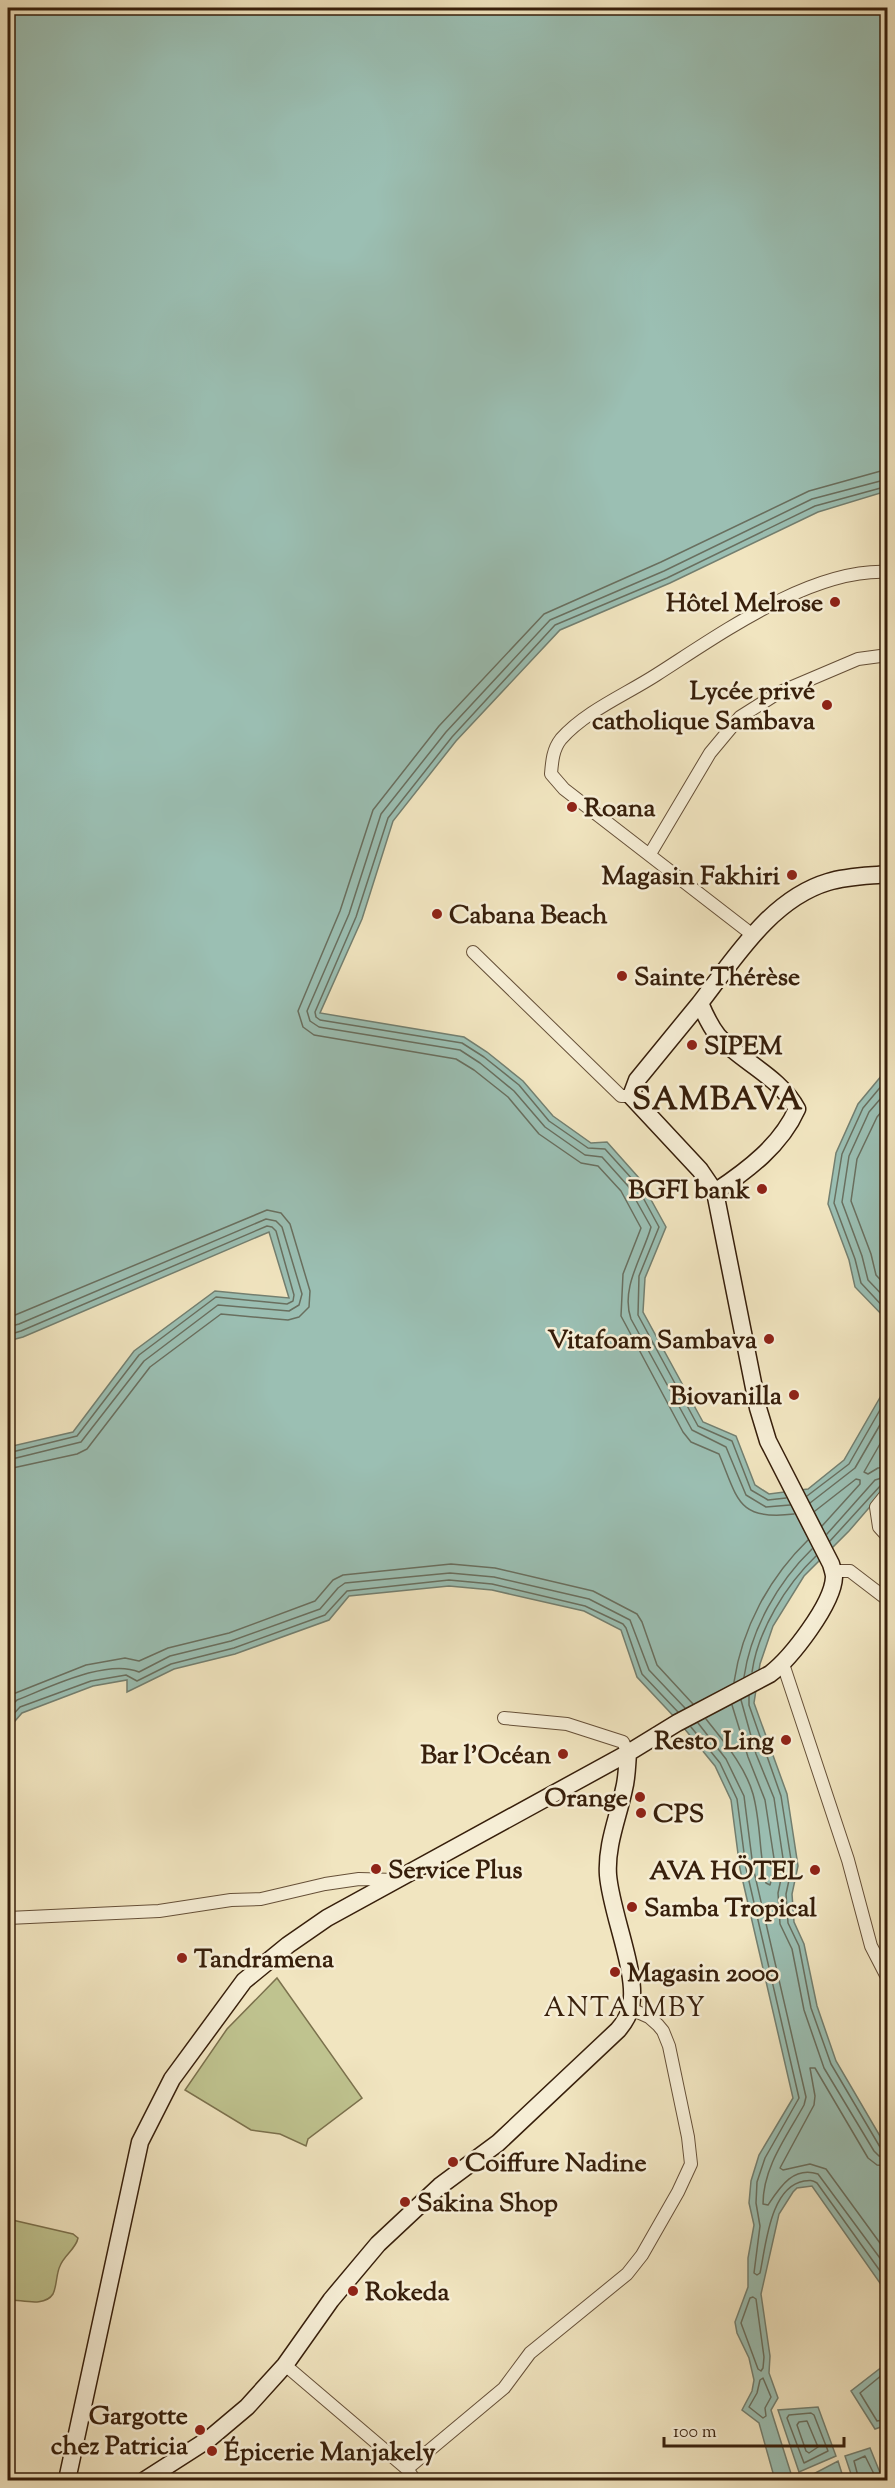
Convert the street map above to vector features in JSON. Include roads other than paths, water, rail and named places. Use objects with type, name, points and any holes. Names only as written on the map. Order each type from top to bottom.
[{"type":"main road","points":[[67,2481],[140,2142],[172,2079],[244,1981],[288,1945],[327,1918],[777,1669],[801,1643],[822,1608],[834,1578],[832,1567],[768,1441],[758,1408],[715,1192],[700,1170],[631,1096],[637,1080],[777,909],[805,892],[828,882],[888,874]]},
{"type":"main road","points":[[700,1003],[708,1021],[719,1036],[791,1098],[797,1109],[778,1142],[735,1179],[715,1192]]},
{"type":"main road","points":[[145,2481],[209,2439],[247,2407],[285,2365],[331,2300],[378,2244],[440,2186],[498,2143],[618,2030],[631,2009],[630,1975],[616,1921],[608,1874],[610,1840],[625,1787],[628,1753]]},
{"type":"street","points":[[754,936],[564,789],[551,774],[552,758],[561,740],[589,717],[735,625],[818,583],[850,574],[888,572]]},
{"type":"street","points":[[650,854],[710,753],[740,717],[778,693],[858,659],[888,655]]},
{"type":"street","points":[[473,952],[621,1096],[631,1096]]},
{"type":"street","points":[[888,1492],[876,1507],[879,1527],[888,1537]]},
{"type":"street","points":[[832,1567],[850,1571],[884,1597],[888,1593]]},
{"type":"street","points":[[777,1669],[848,1860],[871,1946],[888,1979]]},
{"type":"street","points":[[504,1718],[567,1724],[623,1742],[628,1753]]},
{"type":"street","points":[[8,1918],[159,1911],[231,1900],[261,1899],[325,1884],[359,1879],[398,1880]]},
{"type":"street","points":[[407,2469],[504,2388],[530,2353],[627,2274],[642,2255],[678,2192],[691,2164],[688,2137],[669,2046],[658,2025],[631,2009]]},
{"type":"street","points":[[285,2365],[407,2469],[415,2481]]},
{"type":"water","points":[[8,8],[887,8],[887,491],[818,512],[670,583],[560,630],[456,741],[393,821],[362,919],[320,1013],[464,1037],[523,1081],[553,1116],[591,1143],[607,1142],[639,1178],[666,1227],[645,1278],[643,1312],[703,1422],[736,1436],[755,1485],[769,1494],[808,1489],[844,1460],[882,1394],[887,1372],[887,1487],[849,1531],[804,1576],[773,1626],[760,1664],[754,1703],[787,1794],[798,1866],[792,1894],[794,1922],[804,1944],[817,2006],[836,2061],[887,2148],[887,2293],[812,2186],[797,2188],[779,2214],[761,2294],[770,2356],[769,2373],[778,2398],[771,2410],[793,2480],[775,2480],[759,2423],[742,2410],[752,2391],[754,2380],[749,2358],[737,2333],[735,2322],[748,2287],[748,2258],[754,2225],[749,2203],[751,2181],[759,2155],[793,2098],[740,1869],[731,1800],[715,1766],[679,1722],[637,1677],[621,1630],[584,1611],[492,1590],[449,1586],[349,1596],[329,1620],[235,1654],[174,1669],[127,1692],[127,1680],[93,1686],[22,1713],[8,1729],[8,1447],[73,1432],[134,1351],[215,1291],[289,1298],[269,1232],[23,1337],[8,1341]]},
{"type":"water","points":[[887,1069],[888,1178],[885,1181],[888,1183],[887,1328],[887,1320],[855,1287],[849,1260],[828,1204],[836,1153],[858,1104]]},
{"type":"water","points":[[887,2363],[887,2425],[875,2429],[851,2391]]},
{"type":"water","points":[[818,2407],[836,2456],[799,2472],[778,2410]]},
{"type":"water","points":[[870,2448],[883,2480],[853,2480],[845,2456]]},
{"type":"water","points":[[838,2461],[844,2480],[802,2480]]},
{"type":"place","name":"Hôtel Melrose","points":[[835,602]]},
{"type":"place","name":"Lycée privé catholique Sambava","points":[[827,705]]},
{"type":"place","name":"Roana","points":[[572,807]]},
{"type":"place","name":"Magasin Fakhiri","points":[[792,875]]},
{"type":"place","name":"Cabana Beach","points":[[437,914]]},
{"type":"place","name":"Sainte Thérèse","points":[[622,976]]},
{"type":"place","name":"SIPEM","points":[[692,1045]]},
{"type":"place","name":"BGFI bank","points":[[762,1189]]},
{"type":"place","name":"Vitafoam Sambava","points":[[769,1339]]},
{"type":"place","name":"Biovanilla","points":[[794,1395]]},
{"type":"place","name":"Resto Ling","points":[[786,1740]]},
{"type":"place","name":"Bar l'Océan","points":[[563,1754]]},
{"type":"place","name":"Orange","points":[[640,1797]]},
{"type":"place","name":"CPS","points":[[641,1813]]},
{"type":"place","name":"Service Plus","points":[[376,1869]]},
{"type":"place","name":"AVA HÖTEL","points":[[815,1870]]},
{"type":"place","name":"Samba Tropical","points":[[632,1907]]},
{"type":"place","name":"Tandramena","points":[[182,1958]]},
{"type":"place","name":"Magasin 2000","points":[[615,1972]]},
{"type":"place","name":"Coiffure Nadine","points":[[453,2162]]},
{"type":"place","name":"Sakina Shop","points":[[405,2202]]},
{"type":"place","name":"Rokeda","points":[[353,2291]]},
{"type":"place","name":"Gargotte chez Patricia","points":[[200,2430]]},
{"type":"place","name":"Épicerie Manjakely","points":[[212,2451]]},
{"type":"district","name":"SAMBAVA","points":[[718,1098]]},
{"type":"district","name":"ANTAIMBY","points":[[625,2007]]}]
